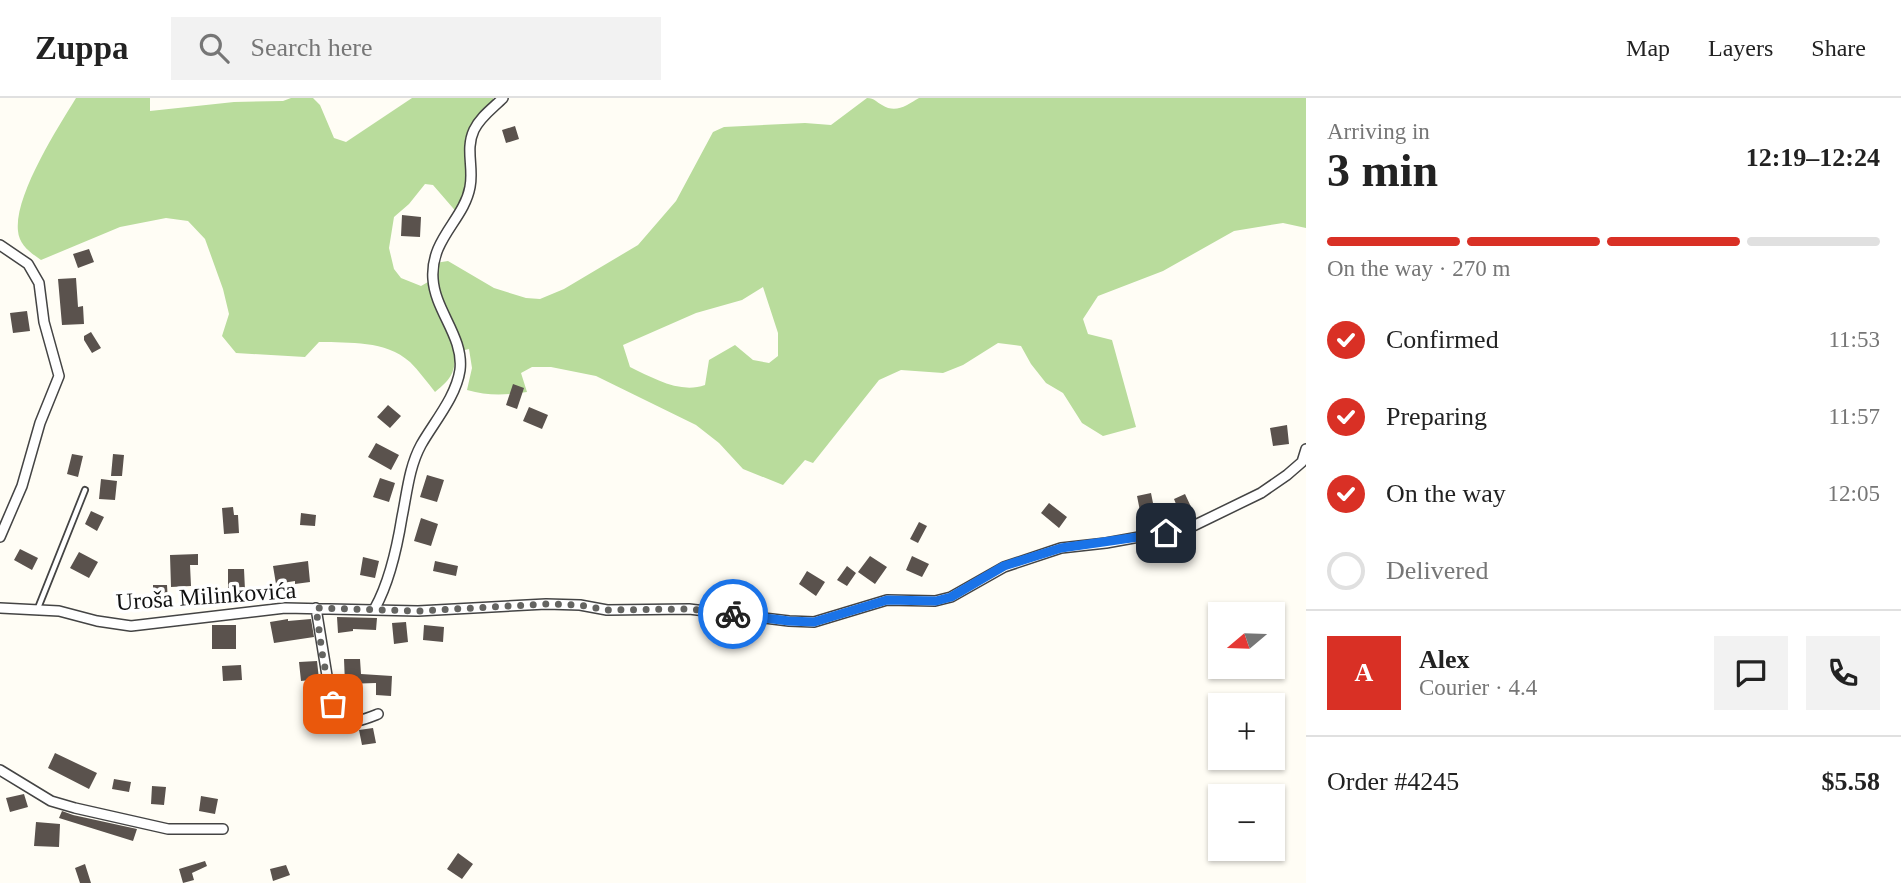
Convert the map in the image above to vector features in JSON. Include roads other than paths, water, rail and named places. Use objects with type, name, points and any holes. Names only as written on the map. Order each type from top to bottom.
[{"type":"street","points":[[375,608],[383,594],[391,565],[412,468],[420,447],[452,392],[460,372],[456,342],[432,278],[435,258],[442,237],[466,201],[471,185],[469,151],[473,132],[503,98]]},
{"type":"street","points":[[0,246],[28,264],[39,283],[44,322],[59,376],[40,423],[22,486],[0,537]]},
{"type":"street","name":"Uroša Milinkovića","points":[[0,608],[38,608],[131,626],[285,608],[418,611],[546,604],[580,605],[607,610],[689,609],[814,622],[887,600],[936,601],[951,597],[1004,566],[1061,548],[1189,528],[1237,506],[1279,481],[1302,462],[1306,449]]},
{"type":"street","points":[[316,608],[323,659],[339,718],[348,722],[361,721],[378,713]]},
{"type":"street","points":[[0,770],[51,801],[75,808],[168,829],[223,829]]},
{"type":"lane","points":[[38,608],[85,490]]}]
